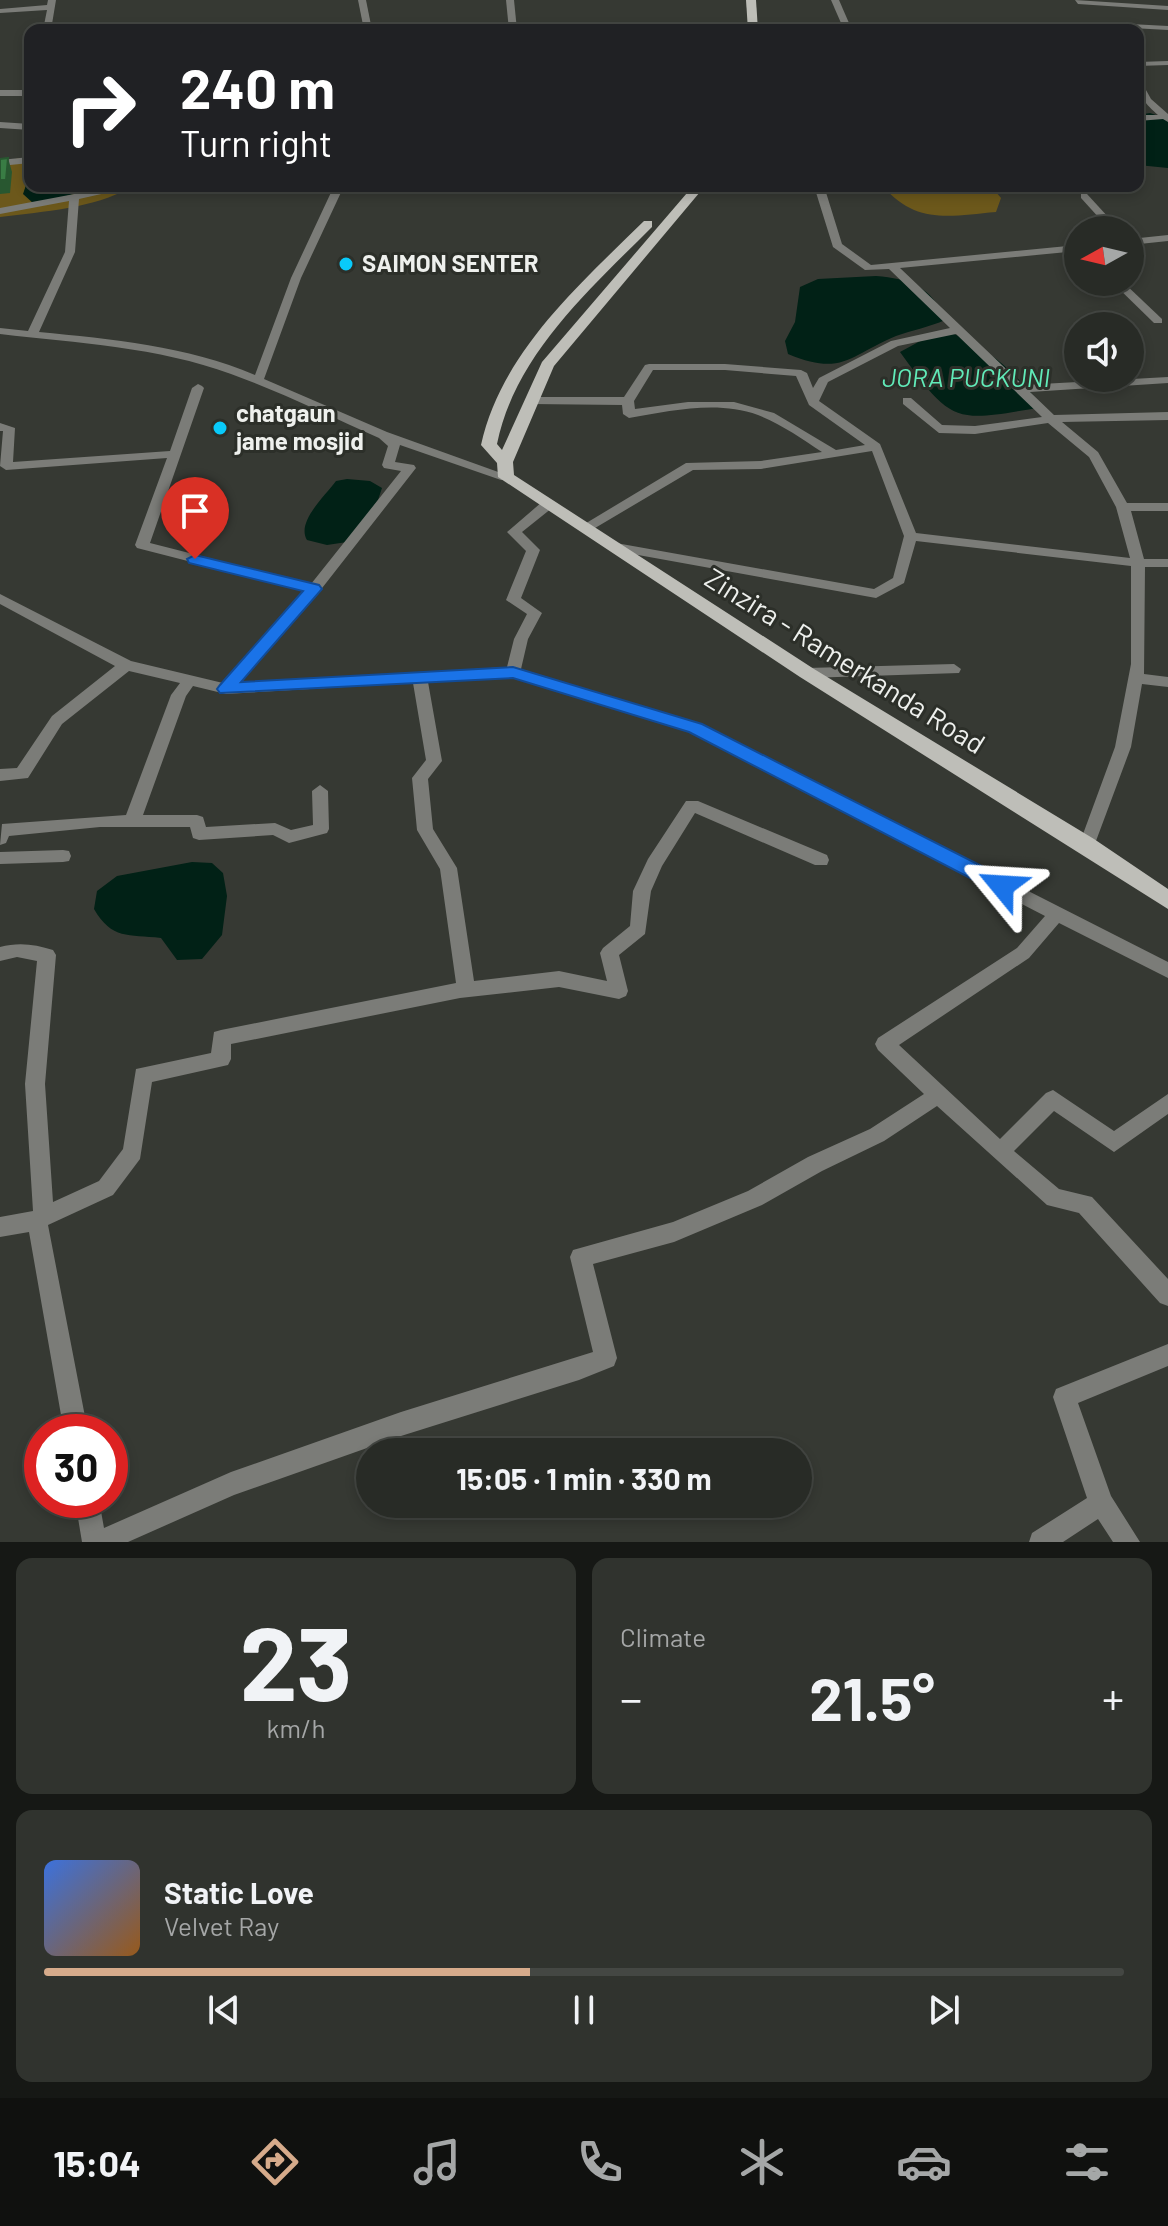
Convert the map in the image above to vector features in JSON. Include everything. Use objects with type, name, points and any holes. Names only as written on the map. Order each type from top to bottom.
[{"type":"main road","points":[[743,24],[746,3]]},
{"type":"main road","points":[[746,3],[751,24]]},
{"type":"main road","points":[[505,469],[489,445],[491,424],[521,367],[573,300],[679,192]]},
{"type":"main road","points":[[505,469],[547,365],[694,192]]},
{"type":"main road","name":"Zinzira - Ramerkanda Road","points":[[505,469],[547,505],[807,673],[1087,845],[1168,900]]},
{"type":"street","points":[[362,0],[367,24]]},
{"type":"street","points":[[510,0],[512,24]]},
{"type":"street","points":[[835,0],[845,24]]},
{"type":"street","points":[[1078,1],[1168,8]]},
{"type":"street","points":[[1078,1],[1095,24]]},
{"type":"street","points":[[0,11],[22,4],[52,3],[48,24]]},
{"type":"street","points":[[1144,28],[1168,28]]},
{"type":"street","points":[[1144,36],[1165,37]]},
{"type":"street","points":[[1144,64],[1168,63]]},
{"type":"street","points":[[0,93],[24,93]]},
{"type":"street","points":[[1144,94],[1165,118]]},
{"type":"street","points":[[1144,118],[1165,118]]},
{"type":"street","points":[[0,125],[24,127]]},
{"type":"street","points":[[0,163],[24,161]]},
{"type":"street","points":[[0,211],[104,192]]},
{"type":"street","points":[[259,379],[296,278],[336,192]]},
{"type":"street","points":[[821,192],[837,245],[869,268],[1064,249]]},
{"type":"street","points":[[1084,196],[1102,216]]},
{"type":"street","points":[[32,334],[70,252],[74,198]]},
{"type":"street","points":[[1144,241],[1168,238]]},
{"type":"street","points":[[892,266],[1051,419],[1094,455],[1123,507],[1138,563],[1138,664],[1123,747],[1087,845]]},
{"type":"street","points":[[1132,296],[1158,321]]},
{"type":"street","points":[[813,402],[823,380],[895,343],[957,330]]},
{"type":"street","points":[[0,331],[113,343],[186,357],[259,379],[383,435],[505,469]]},
{"type":"street","points":[[616,547],[876,594],[899,580],[911,536],[876,447],[813,402],[801,373],[767,368],[649,367],[628,401],[629,414],[685,405],[748,408],[780,421],[831,452]]},
{"type":"street","points":[[1019,389],[1168,380]]},
{"type":"street","points":[[198,388],[184,421],[157,513],[142,545],[314,589]]},
{"type":"street","points":[[531,400],[628,401]]},
{"type":"street","points":[[907,401],[939,429],[975,430],[1051,419],[1168,416]]},
{"type":"street","points":[[0,427],[9,428],[6,466],[175,454]]},
{"type":"street","points":[[226,689],[314,589],[410,468],[388,465],[394,445],[383,435]]},
{"type":"street","points":[[585,528],[690,466],[761,465],[876,447]]},
{"type":"street","points":[[513,672],[521,639],[535,613],[513,600],[533,550],[514,532],[547,505]]},
{"type":"street","points":[[1123,507],[1168,507]]},
{"type":"street","points":[[911,536],[1138,563],[1168,563]]},
{"type":"street","points":[[0,598],[126,665],[226,689],[513,672],[695,728],[1168,971]]},
{"type":"street","points":[[0,775],[22,774],[57,720],[126,665]]},
{"type":"street","points":[[807,673],[954,669]]},
{"type":"street","points":[[420,677],[434,761],[420,778],[425,830],[448,868],[466,990]]},
{"type":"street","points":[[1136,678],[1168,682]]},
{"type":"street","points":[[132,821],[179,695],[190,680]]},
{"type":"street","points":[[0,839],[2,830],[132,821],[197,821],[199,834],[275,829],[289,837],[321,829],[320,791]]},
{"type":"street","points":[[0,1227],[41,1218],[106,1188],[133,1152],[143,1075],[221,1059],[221,1038],[466,990],[559,979],[619,991],[609,953],[639,929],[642,891],[654,864],[692,805],[821,860]]},
{"type":"street","points":[[0,858],[63,856]]},
{"type":"street","points":[[1057,914],[1023,953],[885,1044],[1054,1198],[1085,1204],[1168,1295]]},
{"type":"street","points":[[0,954],[17,950],[47,955],[35,1084],[41,1218],[73,1414]]},
{"type":"street","points":[[100,1542],[231,1484],[401,1424],[606,1358],[581,1257],[674,1232],[755,1198],[815,1164],[877,1135],[938,1095]]},
{"type":"street","points":[[1000,1152],[1053,1099],[1114,1143],[1168,1103]]},
{"type":"street","points":[[1128,1542],[1101,1503],[1064,1397],[1168,1355]]},
{"type":"street","points":[[1041,1542],[1101,1503]]},
{"type":"street","points":[[90,1518],[94,1542]]},
{"type":"shaded area","points":[[24,158],[24,192],[121,192],[84,205],[0,217],[0,161]]},
{"type":"shaded area","points":[[889,192],[996,192],[1001,198],[996,212],[949,216],[921,212]]},
{"type":"water","points":[[1144,114],[1168,119],[1168,168],[1144,166]]},
{"type":"water","points":[[24,191],[83,192],[34,204],[23,194]]},
{"type":"water","points":[[876,276],[899,279],[918,286],[933,299],[945,320],[896,336],[845,361],[822,364],[788,354],[785,341],[795,322],[800,287],[818,279]]},
{"type":"water","name":"JORA PUCKUNI","points":[[950,332],[1001,363],[1043,407],[973,416],[945,406],[900,352],[924,339]]},
{"type":"water","points":[[336,481],[370,481],[382,488],[378,500],[347,542],[327,545],[307,540],[305,525],[313,509]]},
{"type":"water","points":[[192,862],[212,863],[223,873],[227,896],[222,935],[202,959],[177,960],[161,938],[114,931],[94,909],[97,891],[117,876]]},
{"type":"building","points":[[8,158],[6,180],[0,180],[0,159]]},
{"type":"place","name":"SAIMON SENTER","points":[[346,264]]},
{"type":"place","name":"chatgaun jame mosjid","points":[[220,428]]},
{"type":"route","points":[[195,559],[314,589],[226,689],[513,672],[695,728],[1002,886]]}]
